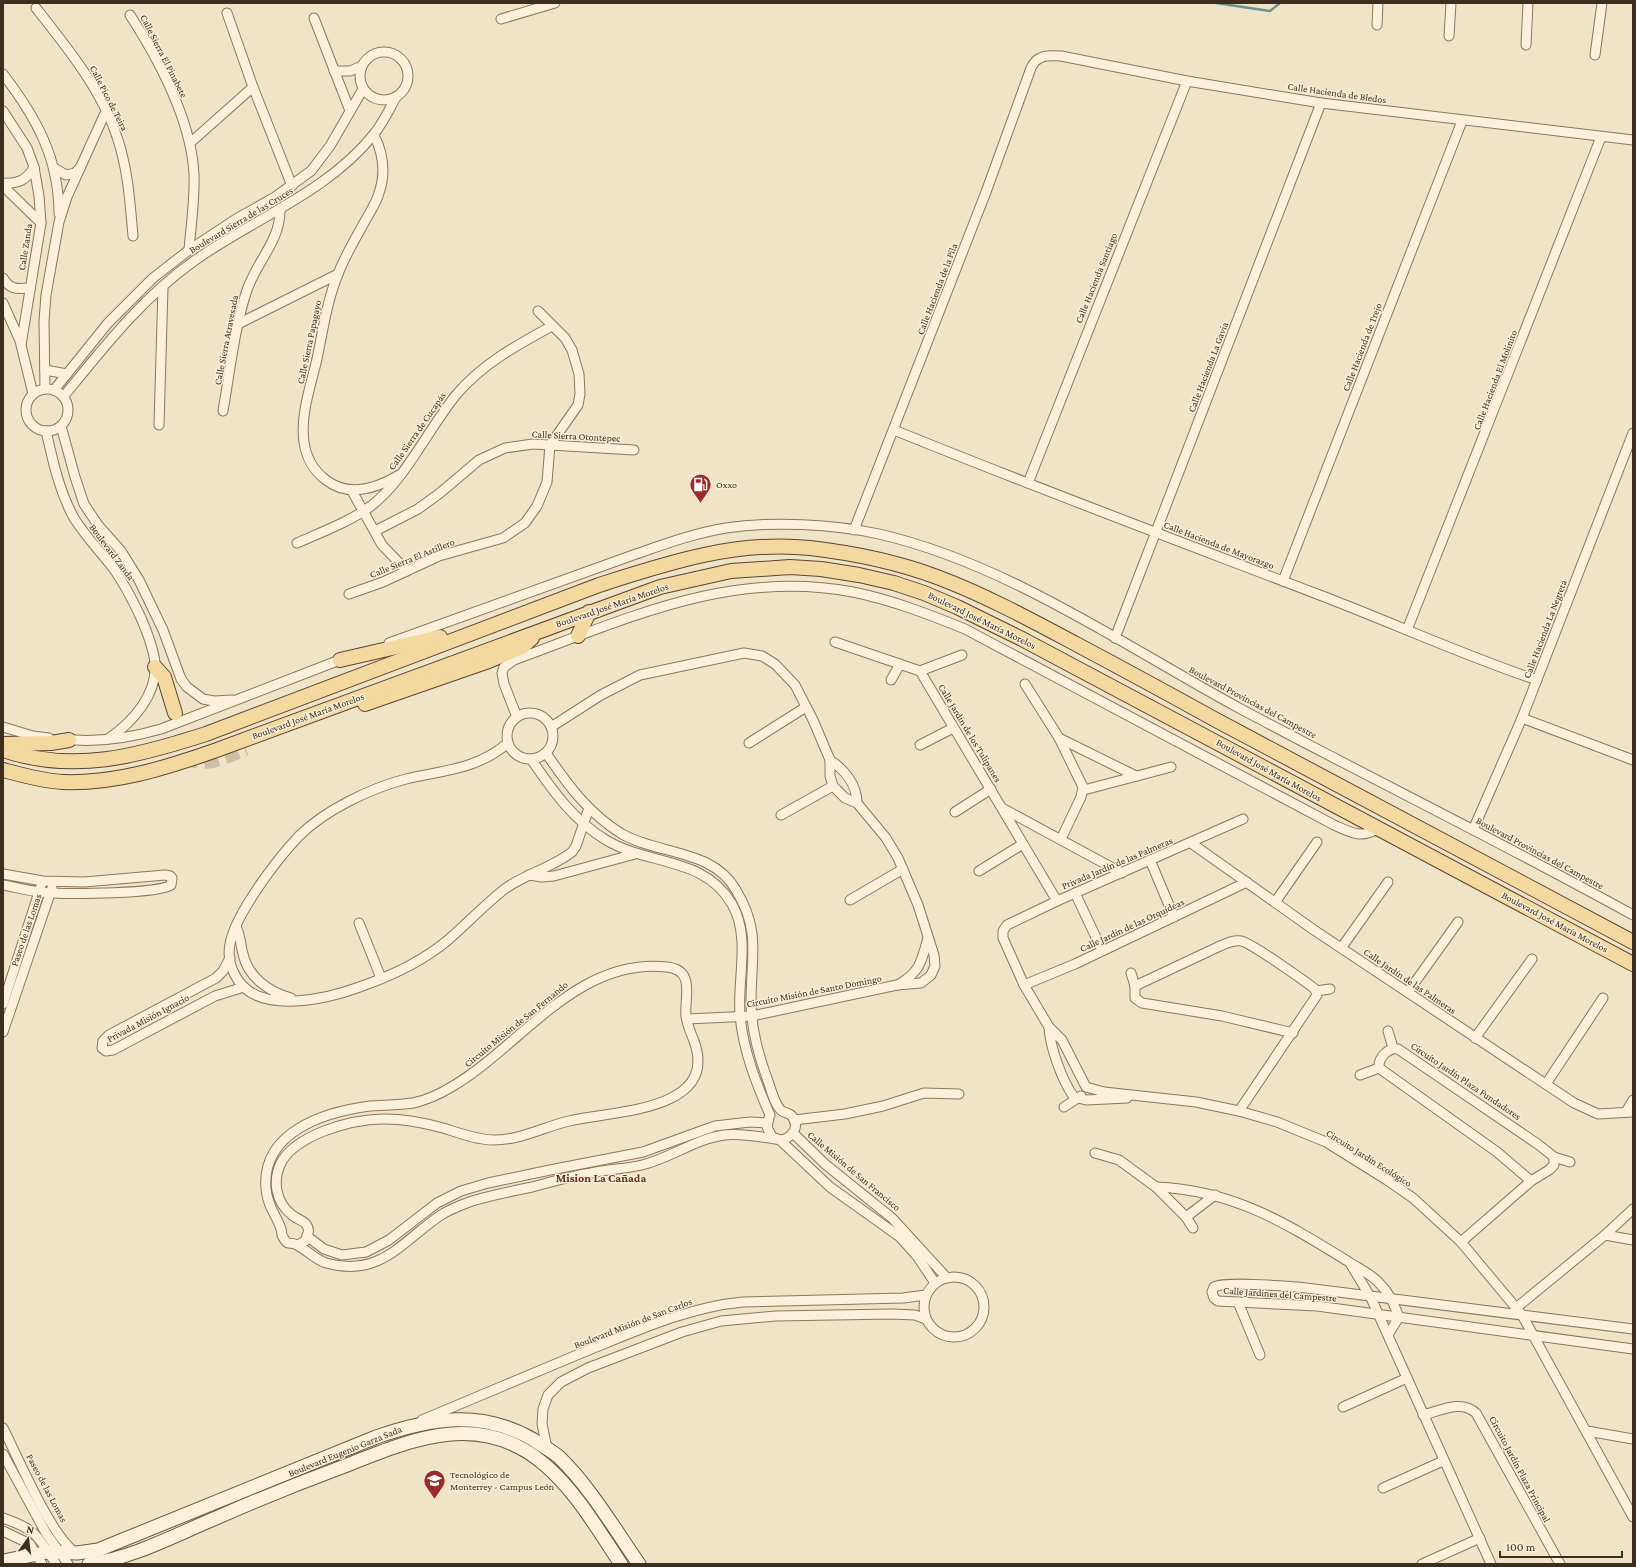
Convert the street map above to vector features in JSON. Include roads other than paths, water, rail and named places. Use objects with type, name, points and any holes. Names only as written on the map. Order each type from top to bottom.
[{"type":"main road","name":"Boulevard José María Morelos","points":[[3,750],[26,757],[67,762],[90,761],[149,752],[206,734],[599,585],[660,566],[735,550],[766,547],[808,548],[849,553],[905,567],[937,577],[984,598],[1050,631],[1633,942]]},
{"type":"main road","name":"Boulevard José María Morelos","points":[[3,770],[62,782],[103,781],[140,774],[214,751],[589,612],[666,585],[702,576],[754,569],[790,567],[821,569],[894,583],[957,606],[1022,639],[1633,964]]},
{"type":"main road","points":[[578,636],[589,612]]},
{"type":"main road","points":[[340,660],[497,624]]},
{"type":"main road","points":[[246,749],[339,713],[486,662],[522,647],[538,631]]},
{"type":"main road","points":[[155,667],[164,677],[175,713]]},
{"type":"main road","points":[[3,744],[25,745],[68,740]]},
{"type":"street","points":[[501,19],[555,3]]},
{"type":"street","points":[[1377,25],[1378,3]]},
{"type":"street","points":[[1449,36],[1451,3]]},
{"type":"street","points":[[1526,45],[1528,3]]},
{"type":"street","points":[[1595,55],[1602,3]]},
{"type":"street","name":"Calle Pico de Teira","points":[[36,8],[80,65],[106,112],[117,136],[125,164],[129,187],[133,236]]},
{"type":"street","points":[[228,13],[253,87],[292,186]]},
{"type":"street","name":"Calle Sierra El Pinabete","points":[[130,15],[165,78],[190,142],[194,174],[194,192],[188,250]]},
{"type":"street","points":[[314,18],[350,111]]},
{"type":"street","name":"Boulevard Sierra de las Cruces","points":[[64,396],[123,326],[163,287],[193,261],[241,230],[326,180],[374,135],[396,97],[405,89],[408,78],[406,66],[398,56],[393,53],[380,52],[369,57],[362,66]]},
{"type":"street","name":"Calle Hacienda de Bledos","points":[[1040,57],[1046,55],[1061,56],[1187,81],[1321,103],[1462,121],[1633,140]]},
{"type":"street","name":"Calle Hacienda de la Pila","points":[[854,530],[986,192],[1025,83],[1033,64],[1040,57]]},
{"type":"street","points":[[334,71],[350,71],[362,66]]},
{"type":"street","points":[[362,66],[360,78],[363,89],[374,98],[381,100],[396,97]]},
{"type":"street","points":[[3,74],[37,122],[54,168],[59,201],[59,222]]},
{"type":"street","name":"Calle Hacienda Santiago","points":[[1028,483],[1187,81]]},
{"type":"street","points":[[190,142],[253,87]]},
{"type":"street","name":"Boulevard Sierra de las Cruces","points":[[50,389],[67,374],[123,307],[152,278],[188,250],[292,186],[318,163],[334,140],[363,89]]},
{"type":"street","name":"Calle Hacienda La Gavia","points":[[1115,638],[1321,103]]},
{"type":"street","name":"Calle Zanda","points":[[3,110],[24,143],[34,167],[37,181],[41,223],[21,344],[33,394]]},
{"type":"street","points":[[50,389],[44,370],[46,295],[59,222],[68,197],[106,112]]},
{"type":"street","name":"Calle Hacienda de Trejo","points":[[1283,581],[1462,121]]},
{"type":"street","name":"Calle Sierra Papagayo","points":[[352,491],[329,483],[320,476],[311,462],[304,442],[306,406],[326,313],[338,274],[379,193],[383,161],[380,148],[374,135]]},
{"type":"street","name":"Calle Hacienda El Molinito","points":[[1407,630],[1601,137]]},
{"type":"street","points":[[54,168],[61,173],[70,175],[75,173],[84,162]]},
{"type":"street","points":[[3,184],[19,182],[30,175],[34,167]]},
{"type":"street","points":[[3,184],[41,223]]},
{"type":"street","name":"Calle Sierra Atravesada","points":[[223,411],[238,324],[250,281],[269,250],[281,219],[280,208]]},
{"type":"street","points":[[238,324],[338,274]]},
{"type":"street","points":[[3,278],[7,285],[14,289],[30,288]]},
{"type":"street","points":[[159,425],[163,287]]},
{"type":"street","points":[[3,303],[21,344]]},
{"type":"street","points":[[538,311],[565,338],[572,350],[579,374],[580,394],[578,405],[550,445]]},
{"type":"street","name":"Calle Sierra de Cucapás","points":[[297,543],[346,521],[377,500],[399,475],[455,396],[467,382],[504,353],[552,326]]},
{"type":"street","points":[[44,370],[67,374]]},
{"type":"street","points":[[50,389],[64,396],[68,404],[69,412],[62,426],[54,430],[46,431],[38,429],[31,424],[27,417],[26,409],[28,400],[33,394],[50,389]]},
{"type":"street","name":"Boulevard Zanda","points":[[62,426],[74,477],[84,504],[98,525],[130,565],[146,594],[166,638],[181,679],[193,693],[203,699],[214,701],[240,699]]},
{"type":"street","name":"Calle Hacienda de Mayorazgo","points":[[894,430],[1155,533],[1537,680]]},
{"type":"street","name":"Boulevard Zanda","points":[[46,431],[58,478],[70,510],[85,534],[113,568],[126,588],[136,607],[150,644],[155,667],[150,689],[141,708],[124,728],[107,740]]},
{"type":"street","name":"Calle Hacienda La Negreta","points":[[1473,830],[1522,718],[1633,433]]},
{"type":"street","name":"Calle Sierra Otontepec","points":[[375,531],[424,505],[479,460],[491,453],[520,445],[550,445],[634,450]]},
{"type":"street","name":"Calle Sierra El Astillero","points":[[349,594],[407,571],[439,556],[503,538],[525,523],[543,495],[548,472],[550,445]]},
{"type":"street","points":[[399,475],[386,482],[352,491],[364,510],[382,545],[407,571]]},
{"type":"street","name":"Boulevard Provincias del Campestre","points":[[3,727],[33,736],[68,740],[107,740],[138,736],[161,729],[340,660],[636,554],[702,533],[725,528],[766,524],[854,530],[907,541],[972,564],[1039,596],[1238,707],[1633,915]]},
{"type":"street","points":[[517,717],[504,684],[502,673],[504,667],[514,660],[666,604],[746,588],[811,587],[869,596],[906,606],[965,629],[1338,827],[1362,834],[1369,834],[1377,829]]},
{"type":"street","points":[[150,644],[166,638]]},
{"type":"street","points":[[835,642],[920,671],[962,655]]},
{"type":"street","name":"Circuito Misión de Santo Domingo","points":[[552,726],[571,713],[628,680],[655,672],[700,664],[722,657],[744,653],[762,656],[782,670],[795,685],[830,760],[849,778],[855,792],[857,803]]},
{"type":"street","points":[[891,680],[900,664]]},
{"type":"street","name":"Calle Jardín de los Tulipanes","points":[[920,671],[1057,901]]},
{"type":"street","points":[[1025,684],[1059,738],[1084,790]]},
{"type":"street","points":[[748,743],[806,707]]},
{"type":"street","points":[[524,713],[540,715],[552,726],[553,742],[546,753],[538,758],[531,759],[517,755],[508,743],[508,728],[517,717],[524,713]]},
{"type":"street","points":[[1522,718],[1633,760]]},
{"type":"street","points":[[920,745],[953,728]]},
{"type":"street","points":[[1059,738],[1136,776]]},
{"type":"street","points":[[508,743],[490,756],[469,766],[404,780],[385,786],[323,817],[308,828],[279,859],[248,904],[236,927],[231,940],[230,958],[234,972],[244,987],[266,999],[282,1001],[332,996],[381,978],[412,963],[446,941],[506,888],[572,852],[576,846],[589,808]]},
{"type":"street","points":[[546,753],[562,777],[589,808],[604,822],[624,835],[659,848],[696,858],[713,867],[735,888],[748,913],[753,936],[752,1016],[763,1068],[782,1111],[789,1114],[794,1120],[845,1114],[883,1106],[924,1093],[959,1094]]},
{"type":"street","points":[[531,759],[549,785],[583,824],[606,840],[635,854],[687,866],[718,885],[732,905],[741,928],[742,951],[739,998],[740,1017],[754,1077],[769,1119],[768,1130],[830,1187],[893,1231],[909,1246],[935,1283]]},
{"type":"street","name":"Circuito Misión de Santo Domingo","points":[[687,1020],[752,1016],[897,985],[916,984],[924,981],[931,975],[935,966],[935,960],[924,919],[903,869],[886,838],[857,803],[845,798],[833,786],[830,776],[830,760]]},
{"type":"street","points":[[1061,839],[1084,790],[1172,767]]},
{"type":"street","points":[[549,785],[562,777]]},
{"type":"street","points":[[780,815],[833,786]]},
{"type":"street","points":[[955,812],[991,789]]},
{"type":"street","points":[[1001,807],[1122,873]]},
{"type":"street","name":"Privada Jardín de las Palmeras","points":[[1024,985],[1007,950],[1003,938],[1003,931],[1012,922],[1243,819]]},
{"type":"street","points":[[1276,901],[1317,842]]},
{"type":"street","name":"Calle Jardín de las Palmeras","points":[[1191,843],[1342,948],[1476,1038],[1592,1113],[1604,1114],[1630,1112],[1633,1100]]},
{"type":"street","points":[[979,871],[1023,844]]},
{"type":"street","points":[[529,875],[542,877],[554,876],[635,854]]},
{"type":"street","points":[[1150,860],[1174,917]]},
{"type":"street","points":[[707,877],[713,867]]},
{"type":"street","points":[[850,900],[903,869]]},
{"type":"street","points":[[3,874],[43,881],[84,882],[163,874],[170,876],[172,881],[171,885],[162,889],[104,893],[51,893],[3,885]]},
{"type":"street","name":"Paseo de las Lomas","points":[[3,1004],[43,881]]},
{"type":"street","name":"Paseo de las Lomas","points":[[3,1032],[55,881]]},
{"type":"street","name":"Calle Jardín de las Orquídeas","points":[[1024,985],[1247,882]]},
{"type":"street","points":[[1342,948],[1388,882]]},
{"type":"street","points":[[1075,893],[1102,950]]},
{"type":"street","points":[[1408,992],[1458,922]]},
{"type":"street","points":[[359,923],[381,978]]},
{"type":"street","points":[[236,927],[240,936],[243,956],[249,970],[255,978],[270,990],[297,1000]]},
{"type":"street","name":"Circuito Misión de Santo Domingo","points":[[897,985],[909,978],[916,970],[922,960],[928,938]]},
{"type":"street","points":[[1135,986],[1220,946],[1233,941],[1240,941],[1256,948],[1316,991],[1330,989]]},
{"type":"street","name":"Privada Misión Ignacio","points":[[230,958],[223,971],[216,978],[110,1035],[103,1041],[102,1048],[106,1051],[113,1050],[215,996],[244,987]]},
{"type":"street","points":[[1476,1038],[1532,959]]},
{"type":"street","name":"Circuito Misión de San Fernando","points":[[308,1237],[306,1224],[302,1220],[296,1218],[281,1203],[275,1185],[276,1176],[283,1159],[291,1149],[317,1134],[351,1122],[392,1118],[414,1120],[486,1140],[507,1140],[573,1120],[646,1108],[660,1104],[680,1093],[696,1075],[699,1058],[687,1020],[687,989],[680,971],[664,966],[637,968],[610,973],[572,992],[486,1064],[442,1092],[414,1102],[370,1106],[338,1112],[296,1130],[281,1140],[269,1160],[266,1175],[268,1202],[282,1229],[281,1234],[286,1242],[298,1245],[307,1253],[323,1262],[341,1266],[364,1265],[388,1256],[401,1248],[440,1216],[451,1209],[473,1201],[591,1172],[638,1166],[663,1159],[698,1143],[720,1136],[748,1135],[778,1139]]},
{"type":"street","points":[[1131,974],[1135,986],[1135,998],[1142,1003],[1222,1016],[1292,1033]]},
{"type":"street","points":[[1024,985],[1049,1027],[1062,1040],[1082,1083],[1090,1089],[1078,1099],[1064,1107]]},
{"type":"street","points":[[1239,1111],[1316,997],[1316,991]]},
{"type":"street","points":[[1546,1084],[1603,998]]},
{"type":"street","points":[[1049,1027],[1051,1043],[1060,1068],[1070,1092],[1078,1099]]},
{"type":"street","points":[[1379,1068],[1378,1064],[1385,1053],[1393,1048],[1388,1031]]},
{"type":"street","name":"Circuito Jardín Plaza Fundadores","points":[[1393,1048],[1400,1050],[1539,1145],[1554,1157]]},
{"type":"street","points":[[1360,1075],[1379,1068]]},
{"type":"street","points":[[1379,1068],[1497,1152],[1531,1181]]},
{"type":"street","name":"Circuito Jardín Ecológico","points":[[1090,1089],[1136,1096],[1196,1102],[1239,1111],[1277,1122],[1326,1142],[1387,1180],[1433,1215],[1461,1242],[1519,1311],[1534,1335],[1633,1517]]},
{"type":"street","name":"Circuito Jardín Ecológico","points":[[1078,1099],[1110,1100],[1136,1096]]},
{"type":"street","points":[[298,1245],[308,1237],[324,1249],[342,1255],[366,1252],[389,1240],[437,1203],[461,1191],[488,1183],[643,1152],[715,1126],[769,1119],[782,1111]]},
{"type":"street","name":"Calle Misión de San Francisco","points":[[794,1120],[796,1125],[793,1133],[825,1164],[870,1199],[900,1226],[946,1278]]},
{"type":"street","points":[[778,1139],[790,1137],[793,1133]]},
{"type":"street","points":[[1095,1153],[1119,1160],[1156,1187],[1186,1217],[1193,1228]]},
{"type":"street","points":[[1461,1242],[1531,1181],[1549,1170],[1554,1165],[1554,1157],[1570,1162]]},
{"type":"street","points":[[830,1187],[841,1176]]},
{"type":"street","points":[[1156,1187],[1176,1188],[1215,1195],[1249,1208],[1298,1230],[1350,1263],[1375,1279],[1392,1299],[1398,1317],[1388,1335]]},
{"type":"street","points":[[1186,1217],[1215,1195]]},
{"type":"street","points":[[861,1208],[870,1199]]},
{"type":"street","points":[[1519,1311],[1633,1209]]},
{"type":"street","points":[[282,1229],[286,1221],[296,1218]]},
{"type":"street","points":[[1605,1235],[1633,1240]]},
{"type":"street","points":[[1350,1263],[1371,1298],[1491,1564]]},
{"type":"street","points":[[957,1277],[967,1280],[976,1287],[982,1295],[984,1306],[983,1316],[978,1326],[970,1333],[961,1337],[950,1337],[940,1334],[932,1328],[926,1319],[923,1307],[926,1295],[935,1283],[946,1278],[957,1277]]},
{"type":"street","name":"Calle Jardines del Campestre","points":[[1633,1329],[1519,1311],[1455,1308],[1392,1299],[1371,1298],[1263,1285],[1222,1285],[1213,1288],[1212,1296],[1216,1300],[1291,1304],[1344,1309],[1378,1315],[1633,1349]]},
{"type":"street","points":[[1344,1309],[1346,1294]]},
{"type":"street","name":"Boulevard Misión de San Carlos","points":[[409,1425],[604,1344],[671,1318],[722,1304],[766,1301],[904,1298],[926,1295]]},
{"type":"street","points":[[1238,1302],[1260,1355]]},
{"type":"street","points":[[547,1448],[541,1418],[542,1409],[548,1395],[554,1388],[569,1377],[610,1359],[682,1332],[734,1319],[776,1316],[892,1314],[915,1315],[926,1319]]},
{"type":"street","points":[[604,1344],[610,1359]]},
{"type":"street","points":[[1343,1407],[1407,1378]]},
{"type":"street","name":"Circuito Jardín Plaza Principal","points":[[1423,1415],[1460,1406],[1469,1407],[1476,1413],[1560,1564]]},
{"type":"street","name":"Boulevard Eugenio Garza Sada","points":[[3,1561],[49,1557],[98,1550],[409,1425],[448,1419],[483,1421],[511,1429],[547,1448],[559,1457],[583,1485],[639,1564]]},
{"type":"street","name":"Paseo de las Lomas","points":[[3,1428],[31,1485],[57,1532],[69,1548],[77,1553]]},
{"type":"street","points":[[1587,1431],[1633,1439]]},
{"type":"street","name":"Boulevard Eugenio Garza Sada","points":[[89,1564],[106,1562],[133,1553],[244,1506],[396,1445],[427,1436],[464,1433],[492,1437],[508,1442],[544,1464],[573,1495],[621,1564]]},
{"type":"street","points":[[3,1454],[34,1513],[49,1557]]},
{"type":"street","points":[[1383,1488],[1444,1461]]},
{"type":"street","points":[[3,1518],[16,1522],[36,1534],[43,1541],[49,1557]]},
{"type":"street","points":[[3,1531],[30,1544],[49,1557],[68,1564]]},
{"type":"street","points":[[1422,1564],[1480,1538]]},
{"type":"waterway","points":[[1216,3],[1270,11],[1280,3]]},
{"type":"tunnel","points":[[175,713],[187,751],[192,760],[198,762],[212,761],[227,757],[246,749]]},
{"type":"place","name":"Oxxo","points":[[701,504]]},
{"type":"place","name":"Tecnológico de Monterrey - Campus León","points":[[435,1500]]},
{"type":"district","name":"Mision La Cañada","points":[[601,1178]]}]
